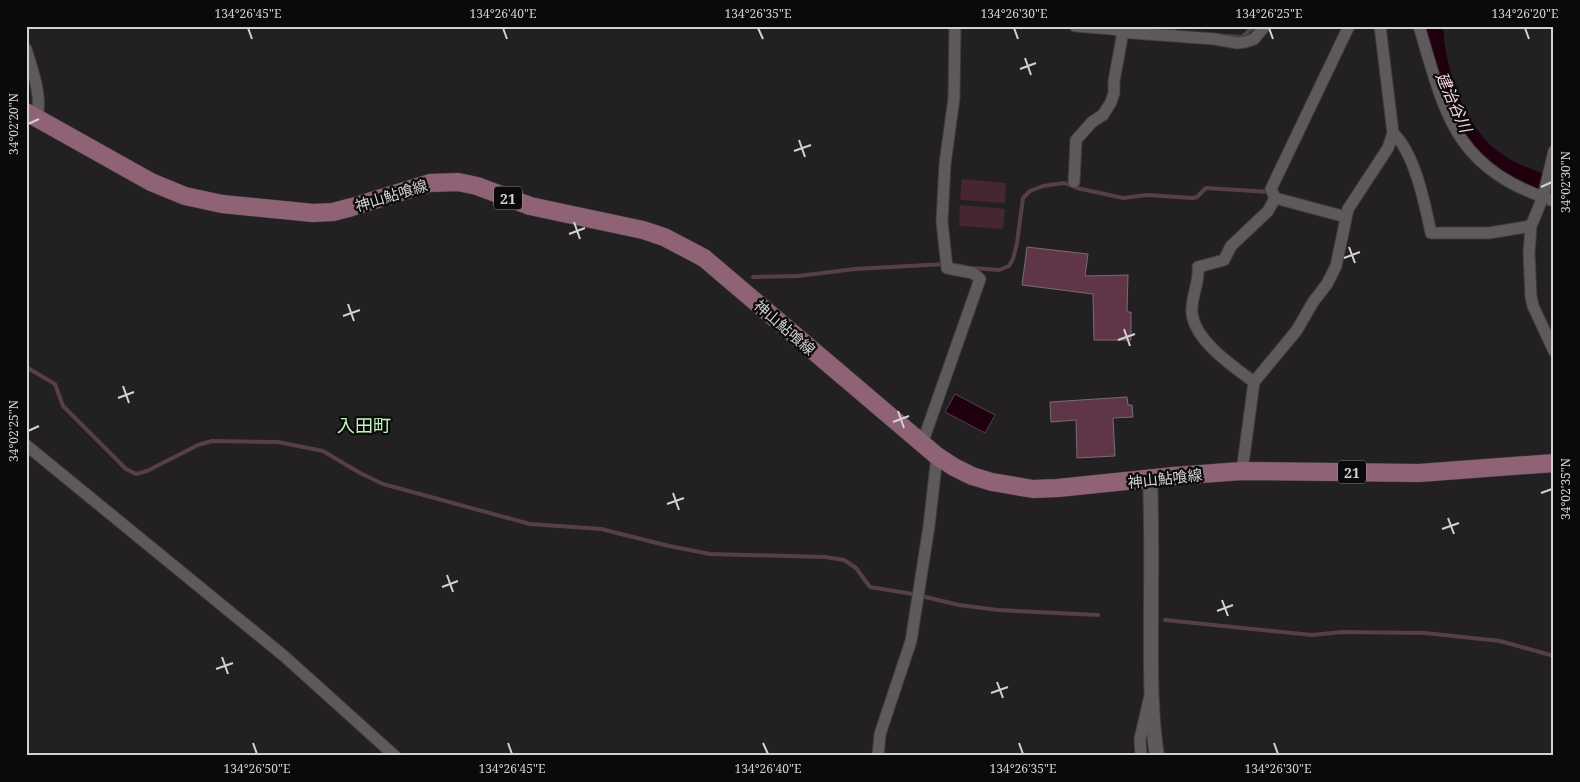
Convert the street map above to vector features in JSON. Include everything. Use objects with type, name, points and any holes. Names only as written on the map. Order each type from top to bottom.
[{"type":"main road","name":"神山鮎喰線","points":[[32,115],[151,182],[185,196],[222,204],[313,213],[333,212],[430,183],[458,182],[476,186],[530,206],[617,224],[664,238],[704,258],[937,456],[972,476],[992,482],[1026,488],[1058,488],[1242,471],[1418,473],[1554,463]]},
{"type":"street","points":[[922,444],[980,279],[973,273],[947,268],[946,265],[942,222],[945,164],[954,98],[955,26]]},
{"type":"street","points":[[1075,26],[1131,30],[1237,43],[1254,39],[1265,26]]},
{"type":"street","points":[[1254,382],[1210,347],[1196,327],[1192,313],[1194,295],[1199,278],[1198,267],[1224,260],[1232,246],[1268,211],[1273,194],[1348,26]]},
{"type":"street","points":[[1242,471],[1254,382],[1297,330],[1312,302],[1327,284],[1336,266],[1348,209],[1388,148],[1393,133],[1380,26]]},
{"type":"street","points":[[1419,26],[1443,106],[1464,144],[1481,163],[1511,182],[1547,197]]},
{"type":"street","points":[[1074,182],[1076,140],[1092,122],[1103,115],[1110,102],[1114,93],[1114,81],[1131,30]]},
{"type":"street","points":[[26,49],[38,92],[39,107],[32,115]]},
{"type":"street","points":[[1393,133],[1399,139],[1419,182],[1431,233],[1489,233],[1531,226]]},
{"type":"street","points":[[1554,151],[1548,179],[1547,197],[1531,226],[1529,253],[1533,306],[1554,351]]},
{"type":"street","points":[[1273,194],[1346,217]]},
{"type":"street","points":[[26,445],[284,656],[395,756]]},
{"type":"street","points":[[878,756],[880,734],[911,641],[919,596],[937,456]]},
{"type":"street","points":[[1150,478],[1152,519],[1150,694],[1158,756]]},
{"type":"street","points":[[1141,756],[1140,739],[1150,694]]},
{"type":"shaded area","points":[[962,179],[1006,183],[1005,203],[960,200]]},
{"type":"shaded area","points":[[960,205],[1005,209],[1003,229],[959,226]]},
{"type":"shaded area","points":[[955,394],[995,415],[985,433],[945,412]]},
{"type":"building","points":[[1027,247],[1088,254],[1085,276],[1128,275],[1127,312],[1131,312],[1131,340],[1094,340],[1093,294],[1022,285]]},
{"type":"building","points":[[1127,397],[1128,405],[1132,405],[1133,417],[1113,418],[1115,456],[1077,458],[1076,420],[1051,422],[1050,402]]},
{"type":"waterway","points":[[1129,26],[1174,30]]},
{"type":"waterway","points":[[1226,36],[1242,37],[1254,26]]},
{"type":"waterway","name":"建治谷川","points":[[1432,26],[1437,63],[1442,82],[1449,101],[1468,136],[1480,150],[1501,167],[1523,178],[1554,189]]},
{"type":"waterway","points":[[972,268],[999,270],[1009,266],[1017,243],[1023,198],[1030,191],[1043,186],[1064,183],[1077,188],[1123,198],[1147,195],[1193,198],[1197,197],[1206,188],[1270,192]]},
{"type":"waterway","points":[[753,277],[798,276],[855,269],[945,264]]},
{"type":"waterway","points":[[26,367],[55,384],[63,406],[126,469],[136,474],[147,471],[198,445],[212,441],[278,442],[323,451],[383,484],[530,524],[601,529],[710,554],[825,557],[844,560],[856,568],[870,587],[913,594],[959,605],[998,610],[1098,615]]},
{"type":"waterway","points":[[1165,620],[1312,635],[1342,632],[1425,633],[1500,641],[1554,656]]},
{"type":"district","name":"入田町","points":[[364,425]]}]
